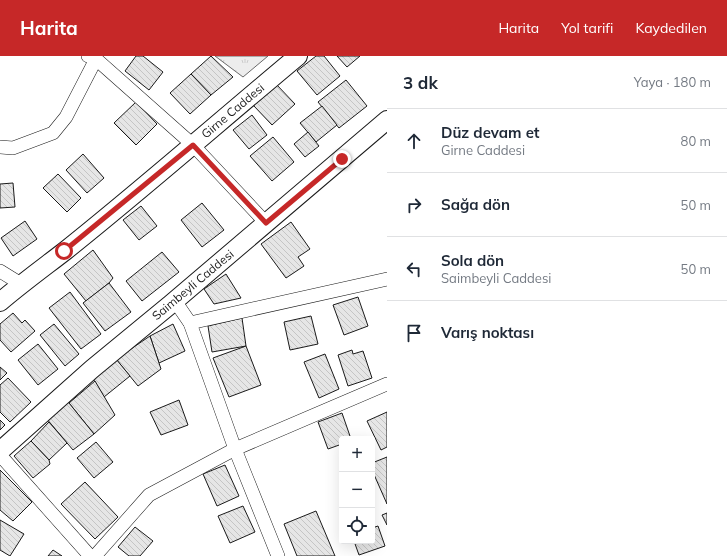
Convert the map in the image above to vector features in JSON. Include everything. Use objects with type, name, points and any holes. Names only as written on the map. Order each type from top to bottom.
[{"type":"street","name":"Girne Caddesi","points":[[0,302],[193,145],[298,56]]},
{"type":"street","points":[[0,147],[13,148],[53,133],[66,117],[92,58],[193,145],[266,223]]},
{"type":"street","name":"Saimbeyli Caddesi","points":[[0,451],[92,369],[175,301],[387,120]]},
{"type":"street","points":[[0,272],[21,284]]},
{"type":"street","points":[[190,323],[387,279]]},
{"type":"street","points":[[175,301],[190,323],[235,448],[278,556]]},
{"type":"street","points":[[95,556],[149,496],[235,448],[387,384]]},
{"type":"street","points":[[0,455],[90,556]]},
{"type":"green space","points":[[215,56],[268,56],[243,77]]},
{"type":"building","points":[[136,56],[143,56],[163,72],[149,90],[125,71]]},
{"type":"building","points":[[211,56],[233,77],[211,95],[191,74]]},
{"type":"building","points":[[316,56],[324,56],[340,76],[317,95],[297,71]]},
{"type":"building","points":[[337,56],[360,56],[347,67]]},
{"type":"building","points":[[191,74],[211,95],[190,114],[170,93]]},
{"type":"building","points":[[346,80],[367,106],[339,128],[318,102]]},
{"type":"building","points":[[276,84],[295,104],[272,125],[253,105]]},
{"type":"building","points":[[136,102],[157,124],[136,145],[114,123]]},
{"type":"building","points":[[322,106],[337,125],[316,142],[300,123]]},
{"type":"building","points":[[252,115],[267,135],[249,149],[233,130]]},
{"type":"building","points":[[308,132],[319,146],[305,157],[294,144]]},
{"type":"building","points":[[273,137],[294,162],[272,181],[250,156]]},
{"type":"building","points":[[83,154],[104,178],[87,193],[66,170]]},
{"type":"building","points":[[58,174],[81,198],[67,212],[43,188]]},
{"type":"building","points":[[13,183],[15,207],[0,208],[0,184]]},
{"type":"building","points":[[202,203],[224,230],[202,247],[181,220]]},
{"type":"building","points":[[141,206],[157,226],[139,240],[123,220]]},
{"type":"building","points":[[25,221],[37,239],[13,256],[1,238]]},
{"type":"building","points":[[291,222],[310,249],[298,257],[304,266],[286,278],[261,244]]},
{"type":"building","points":[[93,250],[113,278],[109,283],[86,301],[64,274]]},
{"type":"building","points":[[162,252],[179,272],[142,301],[126,281]]},
{"type":"building","points":[[226,274],[241,298],[214,304],[204,289]]},
{"type":"building","points":[[109,283],[131,312],[105,331],[83,303]]},
{"type":"building","points":[[70,292],[101,334],[81,349],[49,308]]},
{"type":"building","points":[[358,297],[368,326],[344,335],[333,305]]},
{"type":"building","points":[[13,313],[22,323],[25,320],[35,331],[11,352],[0,340],[0,324]]},
{"type":"building","points":[[311,316],[318,344],[290,350],[284,322]]},
{"type":"building","points":[[242,318],[246,346],[212,352],[208,326]]},
{"type":"building","points":[[54,324],[79,354],[65,366],[40,335]]},
{"type":"building","points":[[173,324],[185,351],[159,363],[150,336]]},
{"type":"building","points":[[150,336],[161,369],[138,386],[116,359]]},
{"type":"building","points":[[38,344],[58,369],[38,385],[18,360]]},
{"type":"building","points":[[246,346],[261,385],[229,397],[213,358]]},
{"type":"building","points":[[352,350],[353,354],[363,351],[372,378],[348,386],[338,355]]},
{"type":"building","points":[[325,354],[339,389],[319,398],[304,362]]},
{"type":"building","points":[[116,359],[130,376],[104,397],[92,377]]},
{"type":"building","points":[[0,367],[7,373],[0,380]]},
{"type":"building","points":[[8,378],[31,402],[10,422],[0,412],[0,385]]},
{"type":"building","points":[[95,381],[115,415],[94,434],[69,403]]},
{"type":"building","points":[[65,400],[94,434],[73,450],[46,418]]},
{"type":"building","points":[[179,400],[188,425],[161,435],[150,412]]},
{"type":"building","points":[[387,412],[387,447],[381,450],[367,421]]},
{"type":"building","points":[[342,413],[350,436],[339,436],[339,445],[328,449],[318,422]]},
{"type":"building","points":[[0,420],[5,425],[0,430]]},
{"type":"building","points":[[49,422],[67,443],[49,460],[31,441]]},
{"type":"building","points":[[31,441],[49,460],[50,464],[33,478],[14,456]]},
{"type":"building","points":[[96,442],[113,462],[94,478],[77,458]]},
{"type":"building","points":[[387,457],[387,504],[375,477],[375,462]]},
{"type":"building","points":[[225,465],[239,496],[217,506],[203,474]]},
{"type":"building","points":[[0,470],[32,502],[13,521],[0,510]]},
{"type":"building","points":[[85,482],[118,517],[95,539],[61,504]]},
{"type":"building","points":[[243,506],[255,532],[230,543],[218,516]]},
{"type":"building","points":[[316,511],[335,556],[297,556],[284,524]]},
{"type":"building","points":[[387,513],[387,525],[382,515]]},
{"type":"building","points":[[0,520],[24,534],[10,556],[0,550]]},
{"type":"building","points":[[378,526],[385,546],[359,555],[355,544],[375,544],[375,527]]},
{"type":"building","points":[[135,527],[153,541],[140,556],[129,556],[118,547]]},
{"type":"building","points":[[53,550],[62,556],[48,556]]},
{"type":"route","points":[[64,251],[193,145],[266,223],[342,159]]}]
